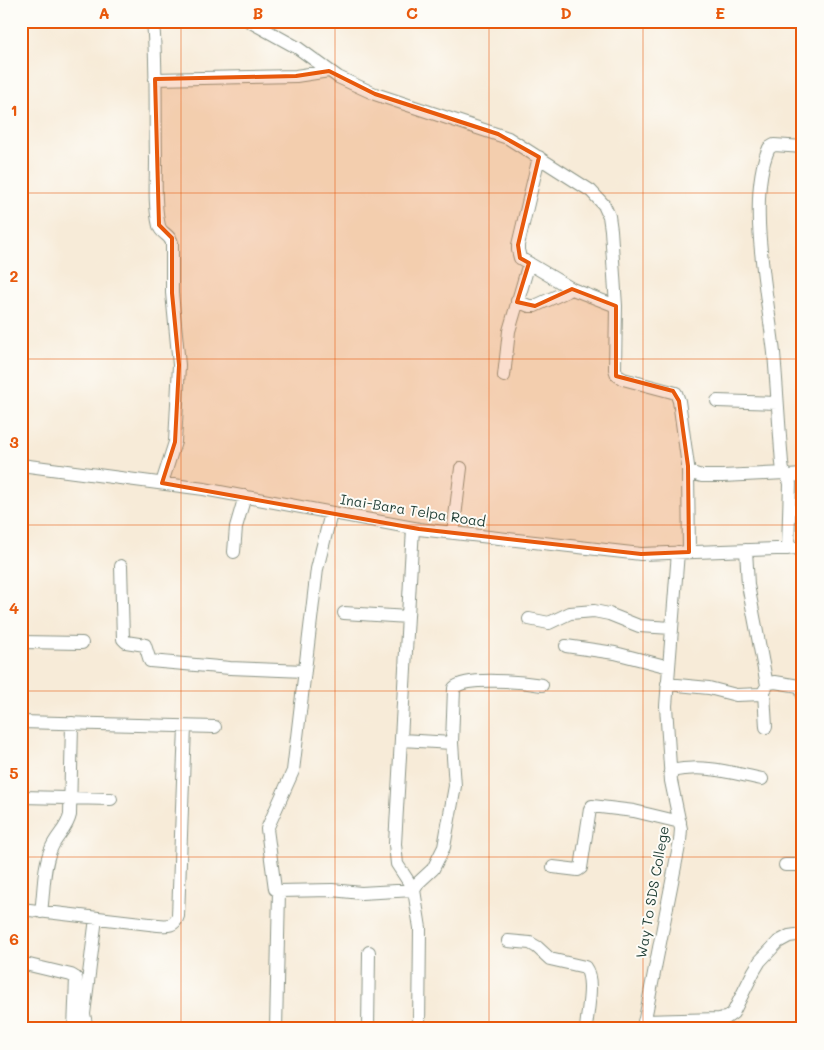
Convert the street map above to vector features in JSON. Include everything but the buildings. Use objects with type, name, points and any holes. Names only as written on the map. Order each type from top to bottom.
[{"type":"street","points":[[153,21],[158,225],[160,230],[170,236],[172,243],[172,293],[179,365],[175,442],[162,483]]},
{"type":"street","points":[[248,21],[298,48],[329,72],[375,94],[498,134],[516,142],[539,157],[591,191],[604,205],[609,216],[616,306],[572,289],[520,258],[518,250],[539,157]]},
{"type":"street","points":[[155,79],[296,76],[329,72]]},
{"type":"street","points":[[788,549],[790,484],[782,463],[774,353],[760,238],[760,183],[770,146],[803,147]]},
{"type":"street","points":[[504,376],[509,331],[528,263]]},
{"type":"street","points":[[517,301],[529,306],[536,306],[572,289]]},
{"type":"street","name":"Way To SDS College","points":[[616,306],[616,373],[623,379],[676,393],[679,401],[688,466],[684,552],[672,628],[666,706],[670,771],[680,822],[680,841],[643,1025]]},
{"type":"street","points":[[717,401],[777,403]]},
{"type":"street","name":"Inai-Bara Telpa Road","points":[[21,465],[245,496],[413,528],[641,554],[803,548]]},
{"type":"street","points":[[453,533],[461,468]]},
{"type":"street","points":[[688,472],[702,476],[803,475]]},
{"type":"street","points":[[234,552],[236,527],[245,496]]},
{"type":"street","points":[[331,513],[317,569],[293,772],[267,829],[275,889],[279,891],[332,890],[361,894],[414,890]]},
{"type":"street","points":[[413,528],[396,855],[400,870],[414,890],[420,928],[419,1029]]},
{"type":"street","points":[[746,550],[748,585],[766,689],[766,727]]},
{"type":"street","points":[[121,566],[123,639],[126,642],[145,645],[150,661],[230,668],[305,671]]},
{"type":"street","points":[[530,619],[550,623],[570,613],[594,611],[609,614],[639,626],[672,628]]},
{"type":"street","points":[[344,613],[408,617]]},
{"type":"street","points":[[21,642],[82,643]]},
{"type":"street","points":[[566,646],[615,653],[669,667]]},
{"type":"street","points":[[414,890],[419,882],[433,869],[444,847],[455,786],[452,743],[454,688],[457,684],[500,680],[542,685]]},
{"type":"street","points":[[667,684],[709,688],[736,695],[766,689],[772,682],[799,686],[803,696]]},
{"type":"street","points":[[21,722],[215,727]]},
{"type":"street","points":[[41,912],[48,857],[53,844],[68,824],[71,798],[72,723]]},
{"type":"street","points":[[21,909],[166,926],[170,926],[176,921],[185,727]]},
{"type":"street","points":[[402,740],[452,743]]},
{"type":"street","points":[[670,771],[703,767],[762,779]]},
{"type":"street","points":[[21,797],[112,799]]},
{"type":"street","points":[[553,867],[578,870],[581,868],[592,806],[634,811],[680,822]]},
{"type":"street","points":[[785,864],[803,865]]},
{"type":"street","points":[[276,1029],[279,891]]},
{"type":"street","points":[[91,1029],[86,1024],[84,1014],[96,918]]},
{"type":"street","points":[[643,1025],[726,1018],[733,1013],[754,971],[766,954],[784,937],[803,934]]},
{"type":"street","points":[[508,941],[530,943],[550,959],[585,967],[589,974],[590,982],[586,1029]]},
{"type":"street","points":[[368,1029],[369,952]]},
{"type":"street","points":[[25,964],[71,975],[76,978],[74,1029]]},
{"type":"street","points":[[21,1028],[26,1029]]},
{"type":"highlighted area","points":[[329,71],[375,94],[498,134],[539,157],[518,245],[520,258],[529,263],[517,302],[535,306],[572,289],[616,306],[616,376],[673,391],[679,401],[688,466],[689,552],[641,554],[419,529],[162,483],[175,442],[179,365],[172,293],[172,238],[159,225],[155,79],[296,76]]}]
